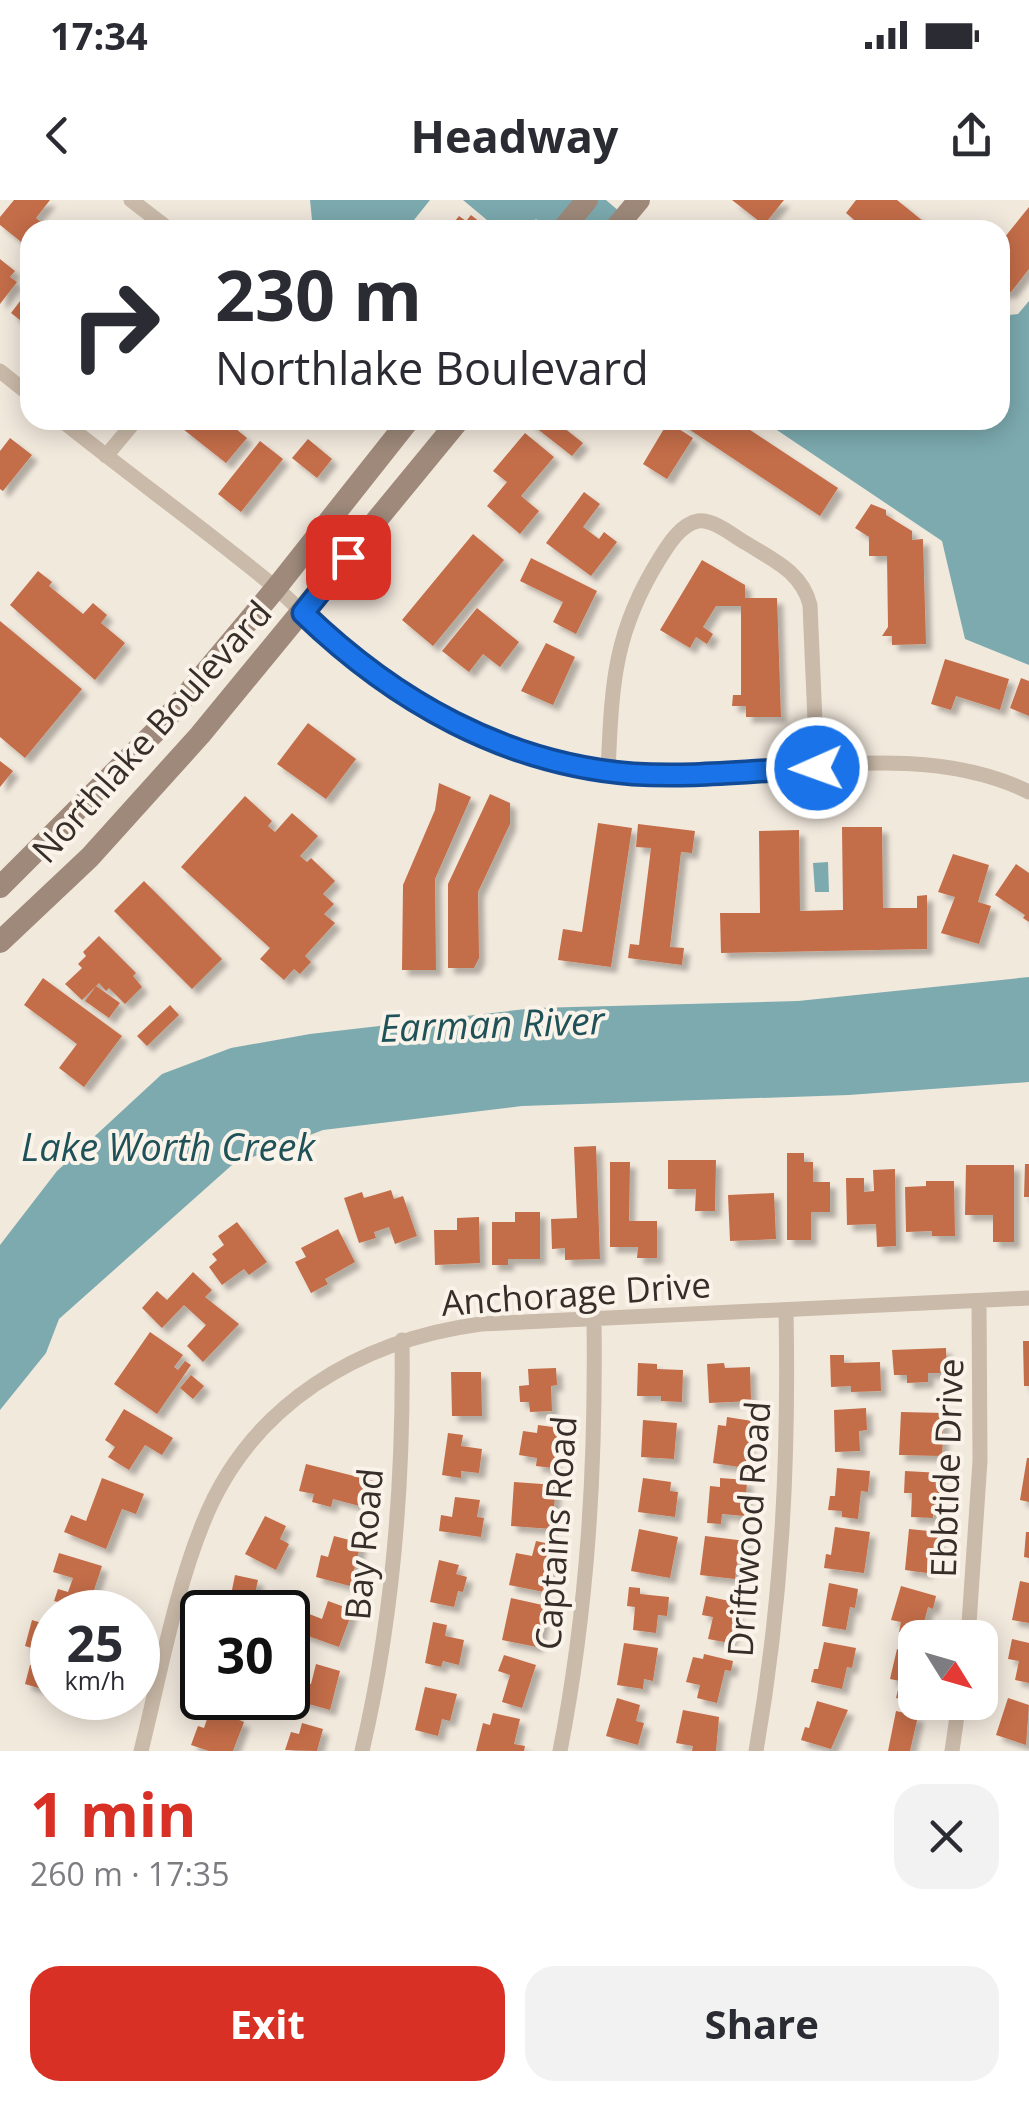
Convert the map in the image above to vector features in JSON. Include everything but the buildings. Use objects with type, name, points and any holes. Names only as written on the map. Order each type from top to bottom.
[{"type":"main road","points":[[571,220],[588,200]]},
{"type":"main road","name":"Northlake Boulevard","points":[[0,887],[157,730],[401,430]]},
{"type":"main road","name":"Northlake Boulevard","points":[[0,942],[90,857],[205,729],[451,430]]},
{"type":"street","points":[[132,200],[157,220]]},
{"type":"street","points":[[74,430],[276,588],[381,678],[446,721],[532,756],[608,771],[665,774],[919,763],[952,766],[1029,792]]},
{"type":"street","points":[[106,456],[128,430]]},
{"type":"street","points":[[608,771],[612,678],[628,620],[643,585],[668,546],[685,527],[699,521],[714,524],[785,567],[806,589],[810,605],[817,768]]},
{"type":"street","name":"Anchorage Drive","points":[[141,1751],[191,1557],[204,1520],[229,1473],[261,1431],[305,1392],[355,1360],[402,1340],[481,1324],[1029,1298]]},
{"type":"street","name":"Ebbtide Drive","points":[[969,1620],[980,1461],[979,1301]]},
{"type":"street","name":"Driftwood Road","points":[[756,1751],[769,1677],[786,1506],[786,1310]]},
{"type":"street","name":"Captains Road","points":[[560,1751],[577,1652],[592,1506],[594,1319]]},
{"type":"street","name":"Bay Road","points":[[362,1751],[394,1563],[402,1448],[402,1340]]},
{"type":"street","points":[[952,1751],[956,1720]]},
{"type":"water","points":[[310,200],[430,200],[414,220],[312,220]]},
{"type":"water","points":[[463,200],[606,200],[629,220],[536,219],[487,220]]},
{"type":"water","points":[[1029,301],[1029,665],[965,639],[942,541],[777,430],[1010,430],[1010,315],[1018,314]]},
{"type":"water","points":[[828,862],[829,892],[815,892],[813,863]]},
{"type":"water","name":"Lake Worth Creek","points":[[1029,977],[1029,1082],[849,1095],[522,1106],[323,1130],[232,1165],[59,1319],[46,1353],[0,1410],[0,1245],[57,1171],[162,1074],[231,1048],[310,1034],[535,1008],[798,1001]]},
{"type":"route","points":[[348,557],[303,613],[419,705],[488,740],[578,767],[634,774],[817,768]]},
{"type":"water label","name":"Earman River","points":[[492,1023]]}]
